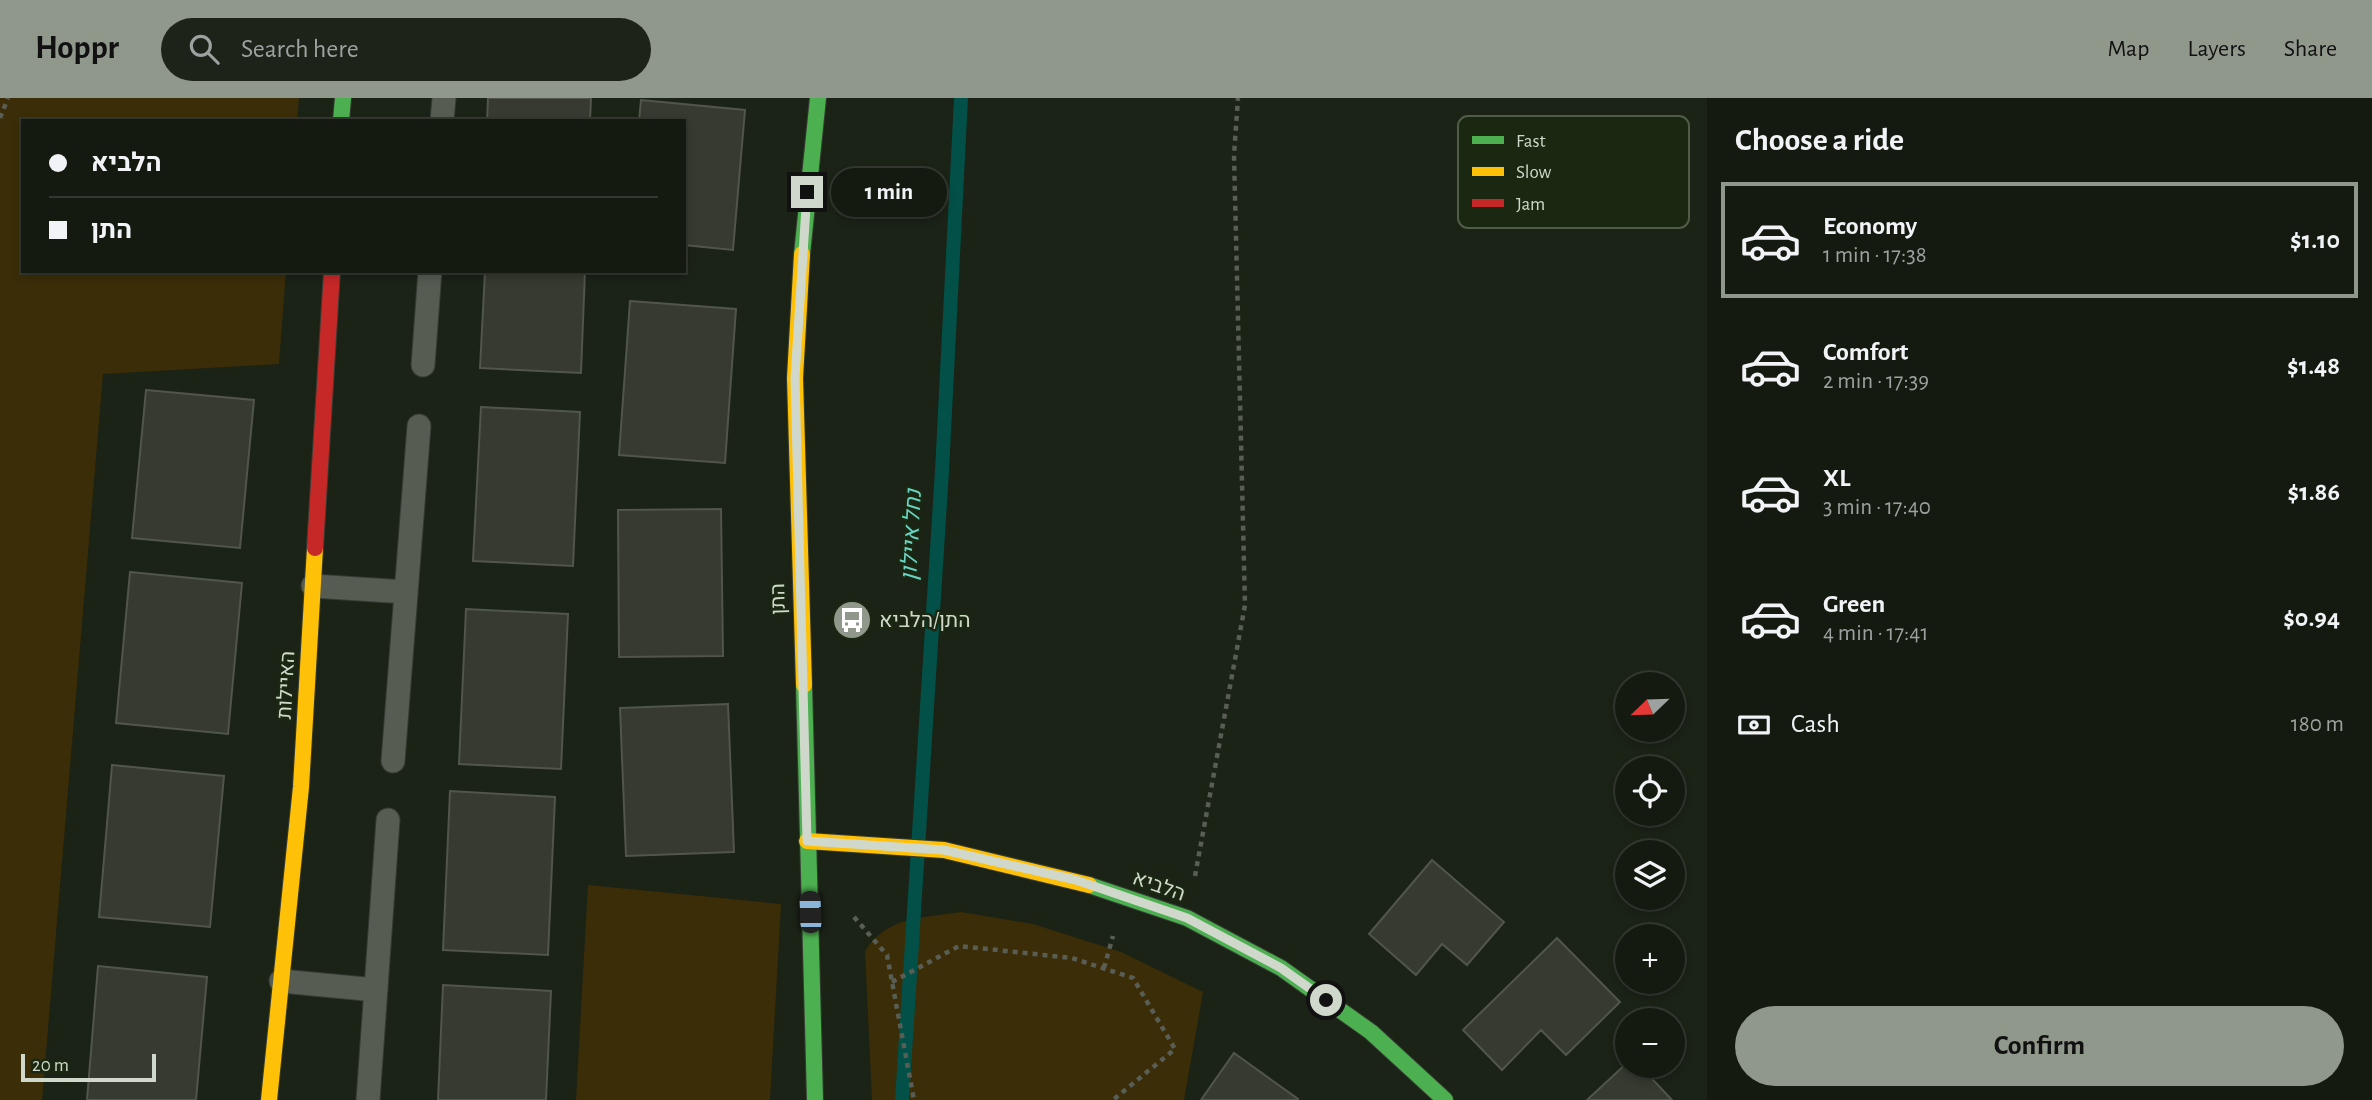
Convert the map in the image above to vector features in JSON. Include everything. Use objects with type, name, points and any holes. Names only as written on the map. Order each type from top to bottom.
[{"type":"street","points":[[341,119],[343,98]]},
{"type":"street","name":"התן","points":[[815,1100],[795,378],[800,274],[818,98]]},
{"type":"street","name":"האיילות","points":[[269,1100],[301,787],[332,273]]},
{"type":"street","name":"הלביא","points":[[807,841],[944,850],[1076,880],[1187,918],[1281,968],[1371,1032],[1445,1100]]},
{"type":"lane","points":[[442,119],[444,98]]},
{"type":"lane","points":[[423,365],[430,273]]},
{"type":"lane","points":[[393,761],[419,426]]},
{"type":"lane","points":[[313,586],[406,592]]},
{"type":"lane","points":[[368,1100],[388,820]]},
{"type":"lane","points":[[281,981],[376,990]]},
{"type":"path","points":[[0,118],[8,98]]},
{"type":"path","points":[[1187,918],[1245,605],[1234,155],[1238,98]]},
{"type":"path","points":[[852,914],[887,954],[914,1100]]},
{"type":"path","points":[[892,982],[959,946],[1072,958],[1133,978],[1175,1049],[1113,1100]]},
{"type":"shaded area","points":[[0,98],[299,98],[297,119],[21,119],[21,273],[286,273],[279,364],[103,374],[42,1100],[0,1100]]},
{"type":"shaded area","points":[[588,885],[781,904],[770,1100],[576,1100]]},
{"type":"shaded area","points":[[961,912],[1033,924],[1121,952],[1203,992],[1184,1100],[872,1100],[865,951],[884,931],[895,925]]},
{"type":"building","points":[[488,98],[591,98],[590,119],[487,119]]},
{"type":"building","points":[[641,100],[745,110],[733,250],[686,245],[686,119],[639,119]]},
{"type":"building","points":[[485,273],[585,273],[581,373],[480,368]]},
{"type":"building","points":[[630,301],[736,309],[725,463],[619,455]]},
{"type":"building","points":[[146,390],[254,400],[240,548],[132,538]]},
{"type":"building","points":[[481,407],[580,412],[573,566],[473,561]]},
{"type":"building","points":[[721,509],[723,656],[619,657],[618,510]]},
{"type":"building","points":[[130,572],[242,583],[228,734],[116,723]]},
{"type":"building","points":[[466,609],[568,614],[561,769],[459,764]]},
{"type":"building","points":[[728,704],[734,852],[626,856],[620,708]]},
{"type":"building","points":[[112,765],[224,776],[210,927],[99,917]]},
{"type":"building","points":[[450,791],[555,797],[548,955],[443,950]]},
{"type":"building","points":[[1432,860],[1504,922],[1467,965],[1442,944],[1416,975],[1369,934]]},
{"type":"building","points":[[1557,938],[1620,1002],[1566,1055],[1541,1030],[1502,1070],[1463,1030]]},
{"type":"building","points":[[98,966],[207,977],[196,1100],[87,1100]]},
{"type":"building","points":[[443,985],[551,991],[546,1100],[438,1100]]},
{"type":"building","points":[[1234,1053],[1298,1099],[1201,1100]]},
{"type":"building","points":[[1615,1074],[1615,1078],[1651,1078],[1672,1100],[1587,1100]]},
{"type":"waterway","name":"נחל איילון","points":[[902,1100],[942,471],[961,98]]},
{"type":"traffic: fast","points":[[341,119],[343,98]]},
{"type":"traffic: fast","points":[[802,254],[818,98]]},
{"type":"traffic: fast","points":[[804,685],[815,1100]]},
{"type":"traffic: fast","points":[[1089,885],[1187,918],[1281,968],[1371,1032],[1445,1100]]},
{"type":"traffic: slow","points":[[802,254],[795,378],[804,685]]},
{"type":"traffic: slow","points":[[269,1100],[301,787],[315,548]]},
{"type":"traffic: slow","points":[[807,841],[944,850],[1089,885]]},
{"type":"traffic: jam","points":[[315,548],[332,273]]},
{"type":"place","name":"התן/הלביא","points":[[852,620]]},
{"type":"route","points":[[807,192],[795,378],[807,841],[944,850],[1076,880],[1187,918],[1281,968],[1326,1000]]}]
